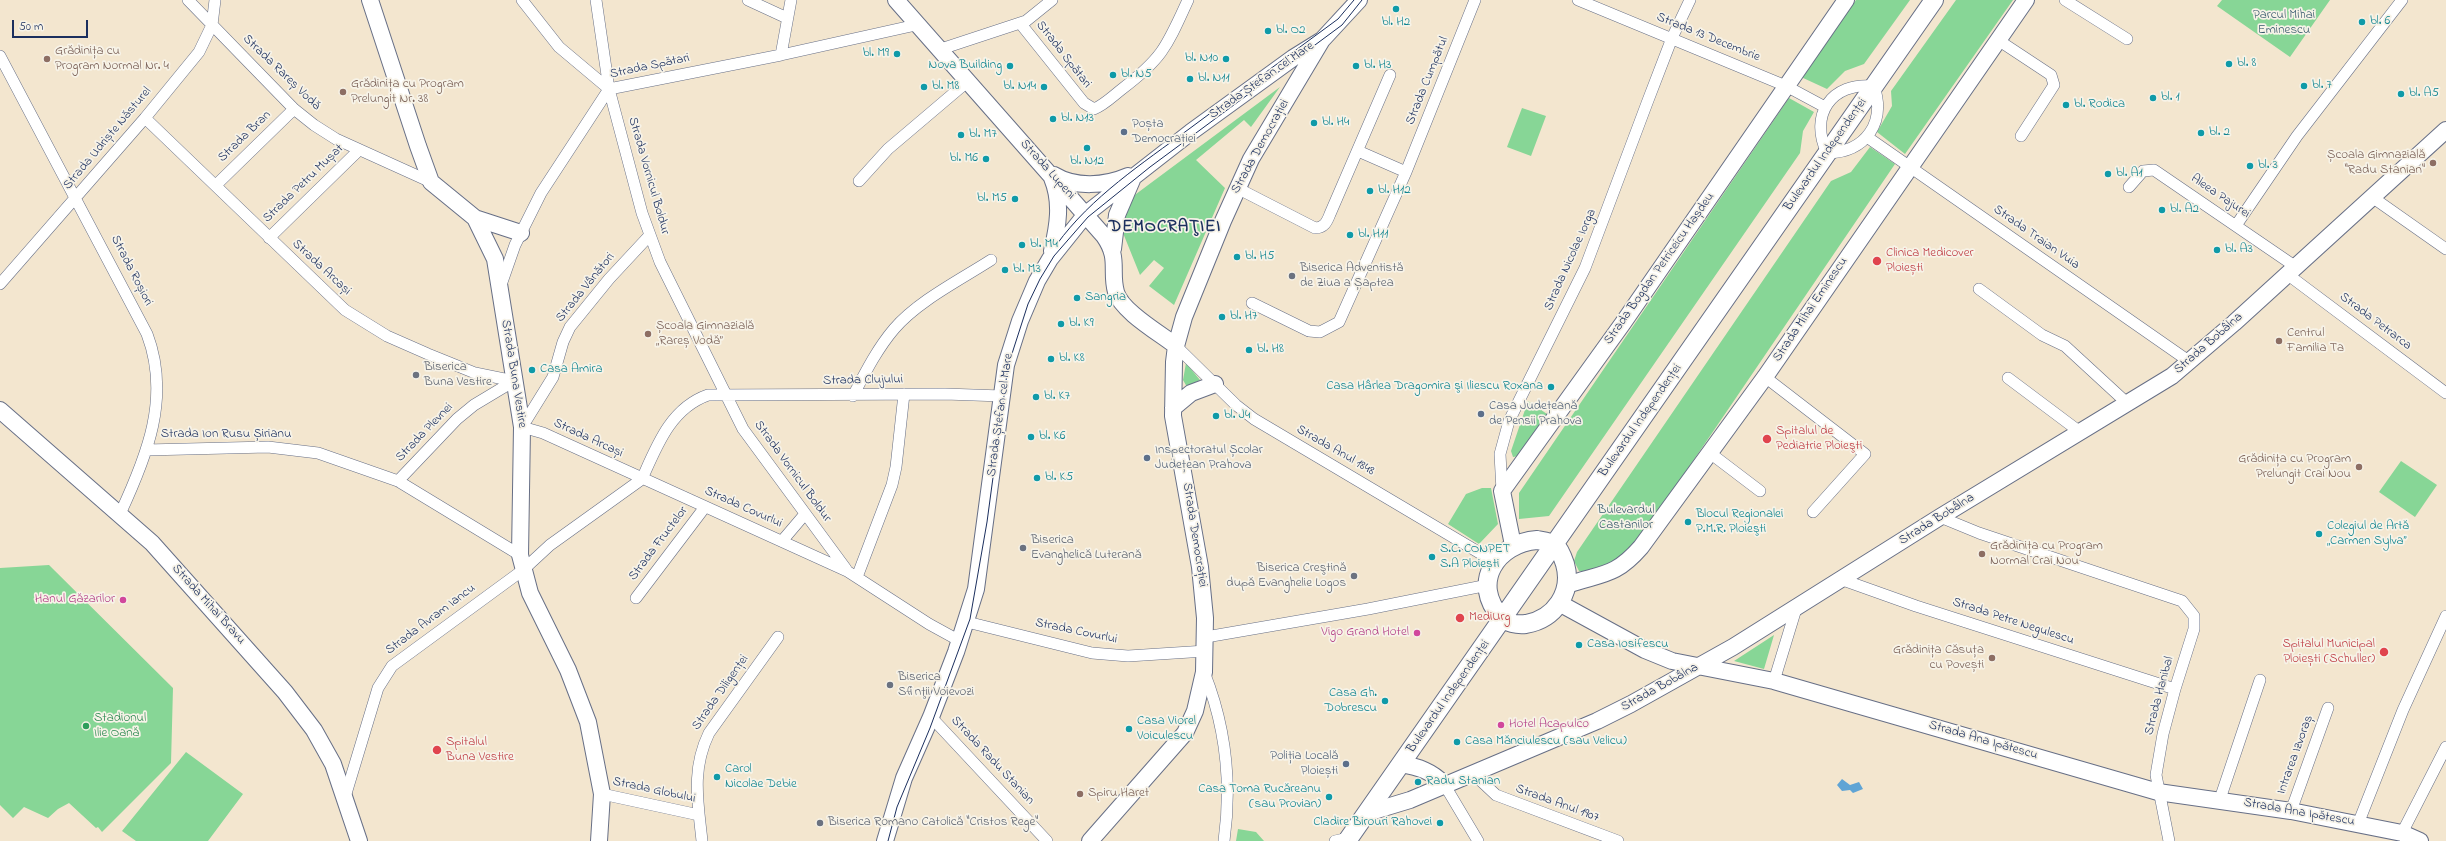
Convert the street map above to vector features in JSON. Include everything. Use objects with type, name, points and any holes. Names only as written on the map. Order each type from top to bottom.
[{"type":"main road","name":"Strada Buna Vestire","points":[[370,0],[418,146],[432,182],[475,218],[495,259],[501,285],[522,427],[522,562],[537,610],[579,694],[593,741],[602,794],[599,841]]},
{"type":"main road","name":"Strada Lupeni","points":[[896,0],[938,50],[1086,214],[1112,249]]},
{"type":"main road","points":[[1293,58],[1346,0]]},
{"type":"main road","name":"Strada Democrației","points":[[1090,841],[1185,733],[1194,711],[1204,672],[1206,644],[1200,567],[1173,408],[1176,346],[1191,300],[1251,159],[1322,40],[1359,0]]},
{"type":"main road","name":"Strada Bogdan Petriceicu Hașdeu","points":[[1502,491],[1623,323],[1846,0]]},
{"type":"main road","name":"Bulevardul Independenței","points":[[1344,840],[1367,813],[1503,620],[1934,0]]},
{"type":"main road","name":"Strada Mihai Eminescu","points":[[1567,585],[1605,575],[1630,559],[1765,377],[2026,0]]},
{"type":"main road","name":"Strada Ștefan cel Mare","points":[[886,841],[904,778],[932,717],[967,622],[976,588],[1006,365],[1020,321],[1050,259],[1086,214],[1137,173],[1293,58],[1322,40]]},
{"type":"main road","name":"Strada Bobâlna","points":[[1367,813],[1410,800],[1444,784],[1597,721],[1653,692],[1699,667],[1796,609],[1940,517],[2128,404],[2172,376],[2190,362],[2446,130]]},
{"type":"main road","points":[[1050,173],[1066,181],[1094,184],[1116,180],[1137,173]]},
{"type":"main road","points":[[1050,173],[1058,203],[1057,231],[1050,259]]},
{"type":"main road","points":[[1137,173],[1121,201],[1115,223],[1112,249],[1115,287],[1120,300],[1129,311],[1176,346]]},
{"type":"main road","points":[[475,218],[521,233]]},
{"type":"main road","points":[[1173,408],[1191,393],[1216,384]]},
{"type":"main road","name":"Strada Mihai Bravu","points":[[0,410],[120,514],[190,585],[301,713],[324,746],[345,797],[359,841]]},
{"type":"main road","points":[[1502,491],[1513,545]]},
{"type":"main road","points":[[1537,540],[1554,545],[1564,561],[1567,585],[1559,603],[1545,618],[1534,622],[1521,624],[1503,620],[1492,605],[1488,585],[1495,562],[1502,553],[1513,545],[1537,540]]},
{"type":"main road","name":"Strada Ana Ipătescu","points":[[1559,603],[1654,654],[1699,667],[1774,681],[2158,792],[2220,799],[2291,811],[2402,833],[2420,841]]},
{"type":"main road","points":[[1653,692],[1660,682],[1663,674],[1661,665],[1654,654]]},
{"type":"main road","points":[[1401,764],[1419,767],[1428,771],[1444,784]]},
{"type":"street","name":"Strada Rareș Vodă","points":[[188,0],[294,108],[336,139],[432,182]]},
{"type":"street","name":"Strada Udriște Năsturel","points":[[0,284],[77,198],[199,52],[212,25],[215,0]]},
{"type":"street","points":[[522,0],[559,47],[609,89]]},
{"type":"street","name":"Strada Vornicul Boldur","points":[[596,0],[609,89],[649,236],[725,394],[755,448],[852,574]]},
{"type":"street","points":[[748,0],[787,18]]},
{"type":"street","points":[[781,55],[791,0]]},
{"type":"street","points":[[1020,23],[1033,17],[1052,0]]},
{"type":"street","name":"Strada Spătari","points":[[938,50],[1020,23],[1084,103],[1091,108],[1098,107],[1145,71],[1159,58],[1168,45],[1188,0]]},
{"type":"street","name":"Strada Cumpătul","points":[[1252,303],[1309,331],[1320,332],[1339,322],[1406,172],[1475,0]]},
{"type":"street","name":"Strada 13 Decembrie","points":[[1578,0],[1786,86],[1825,108]]},
{"type":"street","name":"Strada Nicolae Iorga","points":[[1502,491],[1500,454],[1509,421],[1586,268],[1672,38],[1690,0]]},
{"type":"street","points":[[2065,0],[2127,40]]},
{"type":"street","points":[[2237,224],[2297,136],[2402,0]]},
{"type":"street","name":"Strada Spătari","points":[[501,285],[521,233],[541,193],[609,89],[781,55],[916,25]]},
{"type":"street","points":[[1998,40],[2051,75],[2053,79],[2052,89],[2021,136]]},
{"type":"street","name":"Strada Roșiori","points":[[0,56],[77,198],[147,334],[154,353],[158,374],[157,397],[146,450],[120,514]]},
{"type":"street","points":[[1238,188],[1315,228],[1320,228],[1326,224],[1390,75]]},
{"type":"street","points":[[859,181],[888,150],[967,82]]},
{"type":"street","points":[[1874,86],[1878,111],[1876,121],[1868,137],[1849,150],[1827,153],[1820,132],[1822,116],[1825,108],[1842,90],[1852,87],[1874,86]]},
{"type":"street","name":"Strada Bran","points":[[216,185],[294,108]]},
{"type":"street","name":"Strada Arcași","points":[[145,118],[325,292],[366,324],[387,336],[475,373],[514,381]]},
{"type":"street","name":"Strada Traian Vuia","points":[[1868,137],[2190,362]]},
{"type":"street","name":"Strada Petru Mușat","points":[[269,238],[359,150]]},
{"type":"street","points":[[1358,151],[1406,172]]},
{"type":"street","name":"Aleea Pajurei","points":[[2129,187],[2143,171],[2154,170],[2237,224],[2292,270]]},
{"type":"street","points":[[2372,197],[2446,248]]},
{"type":"street","name":"Strada Vânători","points":[[522,427],[553,377],[563,342],[570,327],[609,279],[649,236]]},
{"type":"street","points":[[853,396],[872,359],[895,328],[924,303],[991,260]]},
{"type":"street","name":"Strada Petrarca","points":[[2292,270],[2446,393]]},
{"type":"street","points":[[1979,289],[2042,335],[2065,346],[2128,404]]},
{"type":"street","name":"Strada Anul 1848","points":[[1176,346],[1236,405],[1254,419],[1495,562]]},
{"type":"street","points":[[1765,377],[1865,454],[1812,512]]},
{"type":"street","points":[[2008,378],[2080,432]]},
{"type":"street","name":"Strada Plevnei","points":[[398,481],[457,419],[474,404],[514,381]]},
{"type":"street","points":[[852,574],[892,485],[896,467],[904,394]]},
{"type":"street","name":"Strada Clujului","points":[[642,478],[666,429],[674,419],[697,399],[708,395],[853,396],[904,394],[1002,396]]},
{"type":"street","name":"Strada Arcași","points":[[522,427],[543,433],[642,478]]},
{"type":"street","name":"Strada Ion Rusu Șirianu","points":[[146,450],[207,448],[297,449],[340,460],[398,481],[522,562]]},
{"type":"street","points":[[1710,453],[1760,491]]},
{"type":"street","points":[[522,562],[550,545],[642,478]]},
{"type":"street","name":"Strada Covurlui","points":[[642,478],[852,574],[929,624],[960,641]]},
{"type":"street","name":"Strada Fructelor","points":[[636,598],[705,507]]},
{"type":"street","points":[[782,541],[805,514]]},
{"type":"street","name":"Strada Hanibal","points":[[1940,517],[1993,538],[2182,601],[2192,610],[2194,616],[2194,629],[2175,689],[2159,756],[2156,776],[2169,841]]},
{"type":"street","name":"Strada Avram Iancu","points":[[345,797],[362,737],[384,676],[401,658],[522,562]]},
{"type":"street","name":"Strada Petre Negulescu","points":[[1843,580],[1916,606],[2175,689]]},
{"type":"street","name":"Strada Covurlui","points":[[967,622],[1092,653],[1128,656],[1206,644],[1488,585]]},
{"type":"street","points":[[1774,681],[1796,609]]},
{"type":"street","points":[[2358,824],[2403,710],[2446,616]]},
{"type":"street","name":"Strada Diligenței","points":[[702,841],[697,776],[701,749],[709,733],[778,638]]},
{"type":"street","points":[[1204,672],[1218,714],[1227,758],[1228,792],[1224,841]]},
{"type":"street","points":[[2220,799],[2260,680]]},
{"type":"street","name":"Intrarea Izvoraș","points":[[2291,811],[2328,708]]},
{"type":"street","name":"Strada Radu Stanian","points":[[932,717],[1047,841]]},
{"type":"street","points":[[2402,833],[2446,746]]},
{"type":"street","name":"Strada Anul 1907","points":[[1475,771],[1480,780],[1496,795],[1618,841]]},
{"type":"street","points":[[1444,784],[1478,841]]},
{"type":"street","name":"Strada Globului","points":[[602,794],[699,815]]},
{"type":"green space","points":[[1856,0],[1910,0],[1864,64],[1845,71],[1827,89],[1801,77]]},
{"type":"green space","points":[[1956,0],[2013,0],[1905,154],[1877,132],[1892,106],[1891,91]]},
{"type":"green space","name":"Parcul Mihai Eminescu","points":[[2222,0],[2330,0],[2290,57],[2217,6]]},
{"type":"green space","points":[[1280,87],[1251,127],[1244,120],[1196,160],[1225,188],[1174,305],[1149,286],[1164,268],[1154,260],[1140,275],[1123,233],[1123,221],[1132,197]]},
{"type":"green space","name":"Bulevardul Castanilor","points":[[1789,98],[1814,112],[1803,131],[1800,153],[1549,516],[1519,519],[1519,493]]},
{"type":"green space","points":[[1522,108],[1546,116],[1531,156],[1507,147]]},
{"type":"green space","name":"Bulevardul Castanilor","points":[[1870,147],[1895,164],[1644,533],[1623,556],[1609,566],[1591,571],[1579,571],[1574,561],[1577,552],[1831,181],[1851,172]]},
{"type":"green space","points":[[1186,363],[1200,380],[1187,387],[1183,380]]},
{"type":"green space","points":[[1528,401],[1547,414],[1519,456],[1513,457],[1511,451]]},
{"type":"green space","points":[[2401,461],[2437,485],[2415,517],[2379,492]]},
{"type":"green space","points":[[1482,488],[1491,488],[1498,524],[1479,544],[1448,524],[1466,494]]},
{"type":"green space","name":"Stadionul Ilie Oană","points":[[49,565],[173,688],[171,763],[102,832],[69,803],[58,809],[48,818],[24,807],[13,818],[0,805],[0,568]]},
{"type":"green space","points":[[1774,635],[1764,669],[1734,661]]},
{"type":"green space","points":[[186,752],[243,794],[208,841],[136,841],[122,831]]},
{"type":"green space","points":[[1238,829],[1256,832],[1264,841],[1236,841]]},
{"type":"water","points":[[1842,779],[1850,785],[1859,782],[1863,789],[1853,793],[1850,790],[1842,791],[1837,785]]},
{"type":"tram line","points":[[1057,244],[1086,211],[1118,182],[1338,19],[1354,0]]},
{"type":"tram line","points":[[888,841],[897,807],[930,728],[970,619],[987,522],[1008,366],[1028,304],[1040,279],[1054,256],[1088,217],[1150,167],[1342,25],[1362,0]]},
{"type":"place","name":"bl. H2","points":[[1396,9]]},
{"type":"place","name":"bl. 6","points":[[2362,22]]},
{"type":"place","name":"bl. O2","points":[[1268,31]]},
{"type":"place","name":"bl. M9","points":[[897,54]]},
{"type":"place","name":"Grădinița cu Program Normal Nr. 4","points":[[47,59]]},
{"type":"place","name":"bl. N10","points":[[1226,59]]},
{"type":"place","name":"bl. 8","points":[[2229,64]]},
{"type":"place","name":"Nova Building","points":[[1010,66]]},
{"type":"place","name":"bl. H3","points":[[1356,66]]},
{"type":"place","name":"bl. N5","points":[[1113,75]]},
{"type":"place","name":"bl. N11","points":[[1190,79]]},
{"type":"place","name":"bl. 7","points":[[2304,86]]},
{"type":"place","name":"bl. M8","points":[[924,87]]},
{"type":"place","name":"bl. N14","points":[[1044,87]]},
{"type":"place","name":"Grădinița cu Program Prelungit Nr. 38","points":[[343,92]]},
{"type":"place","name":"bl. A5","points":[[2401,94]]},
{"type":"place","name":"bl. 1","points":[[2153,98]]},
{"type":"place","name":"bl. Rodica","points":[[2066,105]]},
{"type":"place","name":"bl. N13","points":[[1053,119]]},
{"type":"place","name":"bl. H4","points":[[1314,123]]},
{"type":"place","name":"Poșta Democrației","points":[[1124,132]]},
{"type":"place","name":"bl. 2","points":[[2201,133]]},
{"type":"place","name":"bl. M7","points":[[961,135]]},
{"type":"place","name":"bl. N12","points":[[1087,148]]},
{"type":"place","name":"bl. M6","points":[[986,159]]},
{"type":"place","name":"Școala Gimnazială \"Radu Stanian\"","points":[[2433,163]]},
{"type":"place","name":"bl. 3","points":[[2250,166]]},
{"type":"place","name":"bl. A1","points":[[2108,174]]},
{"type":"place","name":"bl. H12","points":[[1370,191]]},
{"type":"place","name":"bl. M5","points":[[1015,199]]},
{"type":"place","name":"bl. A2","points":[[2162,210]]},
{"type":"place","name":"bl. H11","points":[[1350,235]]},
{"type":"place","name":"bl. M4","points":[[1022,245]]},
{"type":"place","name":"bl. A3","points":[[2217,250]]},
{"type":"place","name":"bl. H5","points":[[1237,257]]},
{"type":"place","name":"Clinica Medicover Ploiești","points":[[1877,261]]},
{"type":"place","name":"bl. M3","points":[[1005,270]]},
{"type":"place","name":"Biserica Adventistă de Ziua a Șaptea","points":[[1292,276]]},
{"type":"place","name":"Sangria","points":[[1077,298]]},
{"type":"place","name":"bl. H7","points":[[1222,317]]},
{"type":"place","name":"bl. K9","points":[[1061,324]]},
{"type":"place","name":"Școala Gimnazială „Rareș Vodă”","points":[[648,334]]},
{"type":"place","name":"Centrul Familia Ta","points":[[2279,341]]},
{"type":"place","name":"bl. H8","points":[[1249,350]]},
{"type":"place","name":"bl. K8","points":[[1051,359]]},
{"type":"place","name":"Casa Amira","points":[[532,370]]},
{"type":"place","name":"Biserica Buna Vestire","points":[[416,375]]},
{"type":"place","name":"Casa Hârlea Dragomira şi Iliescu Roxana","points":[[1551,387]]},
{"type":"place","name":"bl. K7","points":[[1036,397]]},
{"type":"place","name":"Casa Județeană de Pensii Prahova","points":[[1481,414]]},
{"type":"place","name":"bl. J4","points":[[1216,416]]},
{"type":"place","name":"bl. K6","points":[[1031,437]]},
{"type":"place","name":"Spitalul de Pediatrie Ploieşti","points":[[1767,439]]},
{"type":"place","name":"Inspectoratul Școlar Județean Prahova","points":[[1147,458]]},
{"type":"place","name":"Grădinița cu Program Prelungit Crai Nou","points":[[2359,467]]},
{"type":"place","name":"bl. K5","points":[[1037,478]]},
{"type":"place","name":"Blocul Regionalei P.M.R. Ploieşti","points":[[1688,522]]},
{"type":"place","name":"Colegiul de Artă „Carmen Sylva”","points":[[2319,534]]},
{"type":"place","name":"Biserica Evanghelică Luterană","points":[[1023,548]]},
{"type":"place","name":"Grădinița cu Program Normal Crai Nou","points":[[1982,554]]},
{"type":"place","name":"S.C. CONPET S.A Ploiești","points":[[1432,557]]},
{"type":"place","name":"Biserica Creştină după Evanghelie Logos","points":[[1354,576]]},
{"type":"place","name":"Hanul Găzarilor","points":[[123,600]]},
{"type":"place","name":"MediUrg","points":[[1460,618]]},
{"type":"place","name":"Vigo Grand Hotel","points":[[1417,633]]},
{"type":"place","name":"Casa Iosifescu","points":[[1579,645]]},
{"type":"place","name":"Spitalul Municipal Ploiești (Schuller)","points":[[2384,652]]},
{"type":"place","name":"Grădinița Căsuța cu Povești","points":[[1992,658]]},
{"type":"place","name":"Biserica Sfinţii Voievozi","points":[[890,685]]},
{"type":"place","name":"Casa Gh. Dobrescu","points":[[1385,701]]},
{"type":"place","name":"Hotel Acapulco","points":[[1501,725]]},
{"type":"place","name":"Stadionul Ilie Oană","points":[[86,726]]},
{"type":"place","name":"Casa Viorel Voiculescu","points":[[1129,729]]},
{"type":"place","name":"Casa Mănciulescu (sau Velicu)","points":[[1457,742]]},
{"type":"place","name":"Spitalul Buna Vestire","points":[[437,750]]},
{"type":"place","name":"Poliția Locală Ploiești","points":[[1346,764]]},
{"type":"place","name":"Carol Nicolae Debie","points":[[717,777]]},
{"type":"place","name":"Radu Stanian","points":[[1418,782]]},
{"type":"place","name":"Spiru Haret","points":[[1080,794]]},
{"type":"place","name":"Casa Toma Rucăreanu (sau Provian)","points":[[1329,797]]},
{"type":"place","name":"Biserica Romano Catolică \"Cristos Rege\"","points":[[820,823]]},
{"type":"place","name":"Cladire Birouri Rahovei","points":[[1440,823]]},
{"type":"district","name":"DEMOCRAŢIEI","points":[[1165,228]]}]
